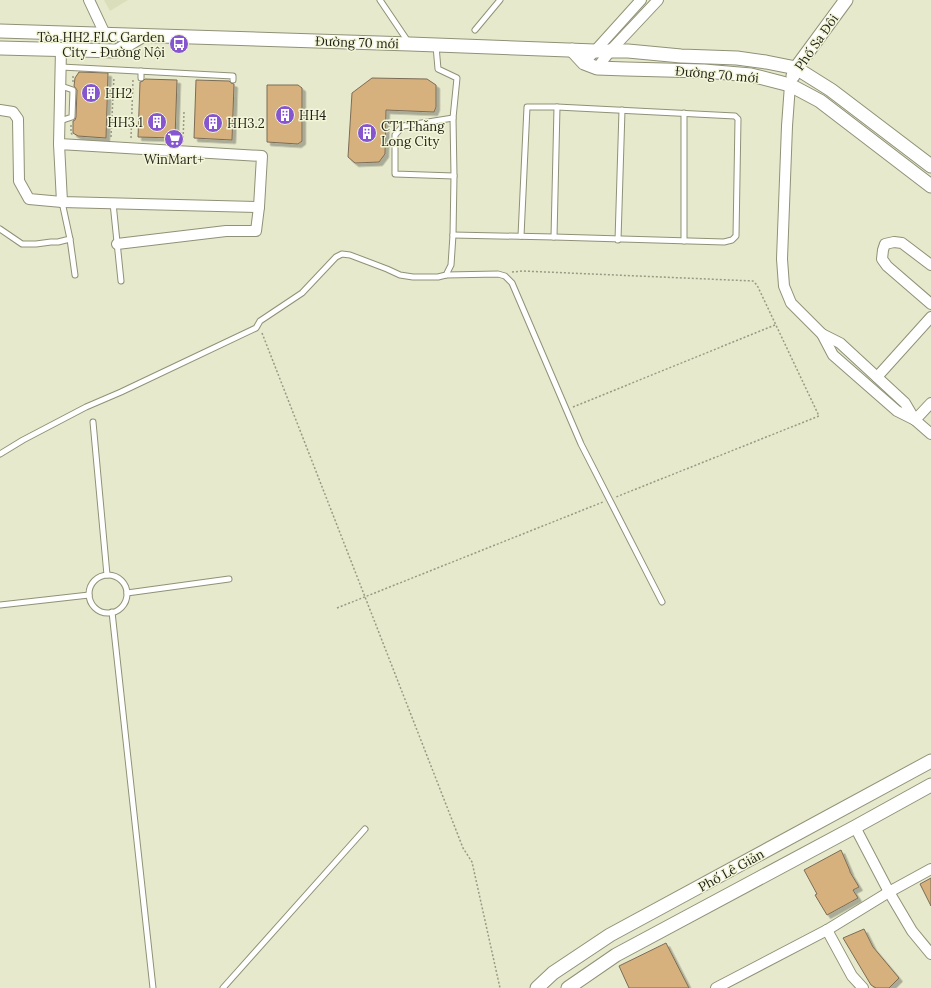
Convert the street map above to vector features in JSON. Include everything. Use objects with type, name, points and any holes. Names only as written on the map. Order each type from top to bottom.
[{"type":"street","points":[[89,0],[105,34]]},
{"type":"street","points":[[584,63],[642,0]]},
{"type":"street","points":[[597,68],[611,50],[658,0]]},
{"type":"street","name":"Phố Sa Đôi","points":[[790,85],[796,68],[846,0]]},
{"type":"street","name":"Đường 70 mới","points":[[0,31],[436,44],[595,51],[611,50],[681,56],[737,58],[766,62],[796,68],[831,90],[931,166]]},
{"type":"street","points":[[0,48],[117,52],[142,36]]},
{"type":"street","points":[[61,49],[59,144],[62,202]]},
{"type":"street","name":"Đường 70 mới","points":[[572,50],[584,63],[597,68],[704,71],[751,75],[790,85],[820,101],[931,186]]},
{"type":"street","points":[[790,85],[787,126],[783,252],[784,286],[791,302],[822,334],[833,355],[897,411],[915,420],[931,434]]},
{"type":"street","points":[[0,110],[13,112],[18,119],[19,181],[29,199],[62,202],[259,207]]},
{"type":"street","points":[[59,144],[262,156],[256,231],[226,231],[117,244]]},
{"type":"street","points":[[931,264],[902,243],[894,242],[885,244],[882,250],[882,259],[887,266],[931,304]]},
{"type":"street","points":[[877,377],[931,317]]},
{"type":"street","points":[[822,334],[840,343],[877,377],[905,403],[915,420]]},
{"type":"street","points":[[915,420],[931,403]]},
{"type":"street","name":"Phố Lê Giản","points":[[537,988],[553,973],[610,935],[931,761]]},
{"type":"street","name":"Phố Lê Giản","points":[[568,988],[616,955],[931,785]]},
{"type":"street","points":[[845,808],[889,892],[912,930],[931,954]]},
{"type":"street","points":[[716,988],[827,930],[889,892],[931,869]]},
{"type":"street","points":[[827,930],[852,976],[863,988]]},
{"type":"lane","points":[[380,0],[410,44]]},
{"type":"lane","points":[[475,30],[500,0]]},
{"type":"lane","points":[[436,44],[438,69],[457,78],[453,118],[453,235],[451,264],[446,275]]},
{"type":"lane","points":[[61,67],[106,71],[134,70],[233,76],[233,80]]},
{"type":"lane","points":[[141,71],[141,78]]},
{"type":"lane","points":[[60,121],[72,117],[73,90],[61,86]]},
{"type":"lane","points":[[453,235],[724,242],[732,240],[736,236],[738,119],[736,116],[684,113],[527,107],[522,236]]},
{"type":"lane","points":[[554,237],[556,107]]},
{"type":"lane","points":[[618,240],[622,110]]},
{"type":"lane","points":[[684,113],[684,241]]},
{"type":"lane","points":[[453,118],[403,126],[395,135],[395,174],[454,176]]},
{"type":"lane","points":[[62,202],[70,239],[75,275]]},
{"type":"lane","points":[[113,203],[121,281]]},
{"type":"lane","points":[[0,230],[22,244],[58,242],[70,239]]},
{"type":"lane","points":[[0,454],[23,440],[86,407],[256,328],[260,321],[302,294],[336,257],[342,254],[350,255],[400,274],[413,277],[430,278],[446,275],[498,274],[505,276],[512,283],[581,444],[662,602]]},
{"type":"lane","points":[[93,422],[107,575]]},
{"type":"lane","points":[[107,575],[118,578],[123,582],[127,593],[123,606],[118,610],[106,613],[99,611],[94,607],[89,595],[92,584],[96,579],[107,575]]},
{"type":"lane","points":[[127,593],[229,579]]},
{"type":"lane","points":[[0,605],[89,595]]},
{"type":"lane","points":[[112,612],[153,988]]},
{"type":"lane","points":[[223,988],[365,829]]},
{"type":"path","points":[[73,67],[73,90]]},
{"type":"path","points":[[110,147],[114,70]]},
{"type":"path","points":[[130,148],[134,70]]},
{"type":"path","points":[[183,151],[184,112]]},
{"type":"path","points":[[72,117],[71,133],[77,137]]},
{"type":"path","points":[[337,608],[819,416],[757,285],[753,281],[523,271],[498,274]]},
{"type":"path","points":[[260,321],[260,329],[463,848],[472,862],[500,988]]},
{"type":"path","points":[[566,409],[776,325]]},
{"type":"shaded area","points":[[104,0],[128,0],[110,11]]},
{"type":"building","name":"HH2","points":[[79,72],[108,73],[106,138],[78,136],[73,133],[73,121],[76,117],[77,90],[74,86],[75,78]]},
{"type":"building","name":"CT1 Thăng Long City","points":[[372,78],[427,79],[436,85],[436,107],[434,112],[386,110],[385,154],[379,162],[355,163],[348,157],[352,93]]},
{"type":"building","name":"HH3.1","points":[[145,79],[177,80],[175,138],[138,137],[140,82]]},
{"type":"building","name":"HH3.2","points":[[196,80],[229,81],[234,84],[232,140],[194,138]]},
{"type":"building","name":"HH4","points":[[267,85],[298,85],[302,88],[302,141],[298,144],[267,142]]},
{"type":"building","points":[[841,850],[850,872],[859,887],[853,890],[858,898],[827,915],[815,895],[817,894],[804,870]]},
{"type":"building","points":[[931,878],[931,906],[920,884]]},
{"type":"building","points":[[864,929],[873,947],[899,978],[889,988],[876,988],[871,985],[843,938]]},
{"type":"building","points":[[666,943],[689,988],[629,988],[619,966]]},
{"type":"place","name":"Tòa HH2 FLC Garden City - Đường Nội","points":[[179,44]]},
{"type":"place","name":"HH2","points":[[91,93]]},
{"type":"place","name":"HH4","points":[[285,115]]},
{"type":"place","name":"HH3.1","points":[[157,122]]},
{"type":"place","name":"HH3.2","points":[[213,123]]},
{"type":"place","name":"CT1 Thăng Long City","points":[[367,133]]},
{"type":"place","name":"WinMart+","points":[[174,139]]}]
